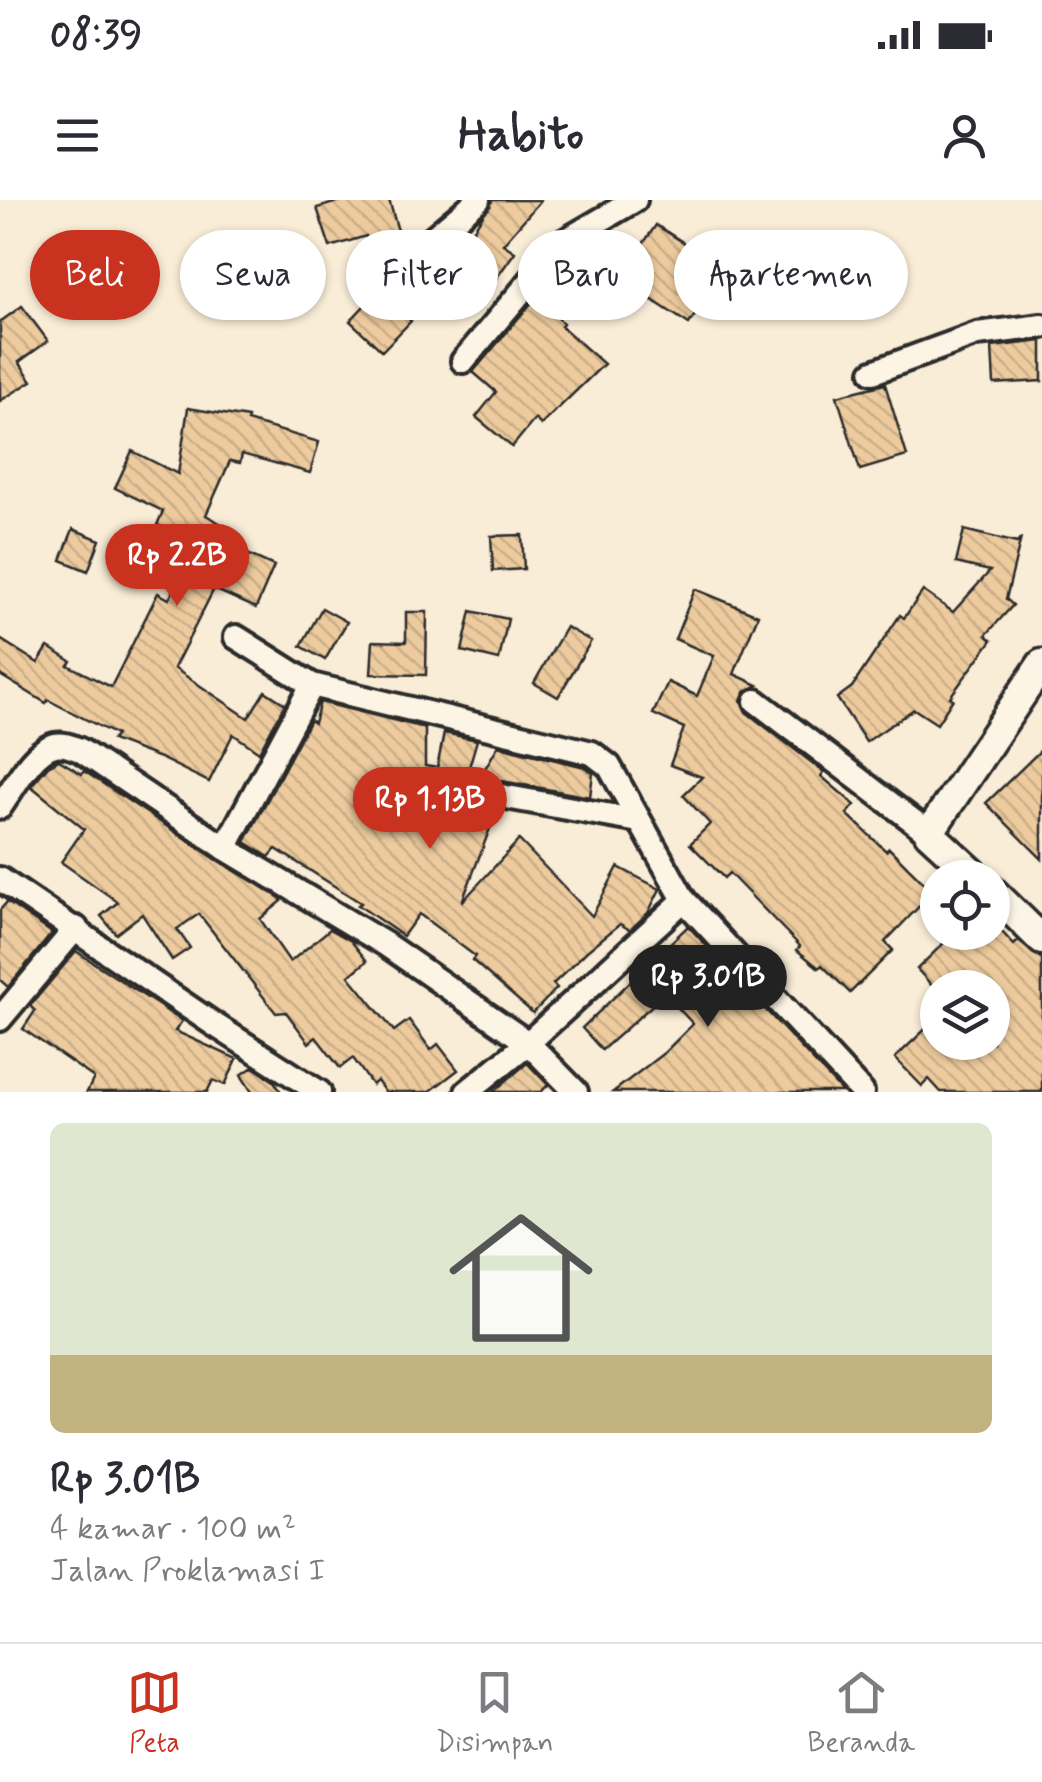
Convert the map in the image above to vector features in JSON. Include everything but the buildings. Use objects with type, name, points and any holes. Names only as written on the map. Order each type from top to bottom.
[{"type":"street","points":[[442,230],[478,200]]},
{"type":"street","points":[[462,361],[563,242],[636,200]]},
{"type":"street","points":[[873,372],[978,334],[1042,326]]},
{"type":"street","points":[[236,637],[312,685],[592,753],[609,766],[684,900],[862,1092]]},
{"type":"street","points":[[929,833],[1042,664]]},
{"type":"street","points":[[224,848],[312,685]]},
{"type":"street","points":[[756,701],[929,833],[958,860]]},
{"type":"street","points":[[0,807],[52,745],[64,744],[80,750],[224,848],[385,944],[528,1043],[576,1092]]},
{"type":"street","points":[[436,784],[639,820]]},
{"type":"street","points":[[0,879],[319,1092]]},
{"type":"street","points":[[467,1092],[528,1043],[684,900]]},
{"type":"street","points":[[1010,909],[1042,940]]},
{"type":"street","points":[[0,1020],[76,928]]}]
